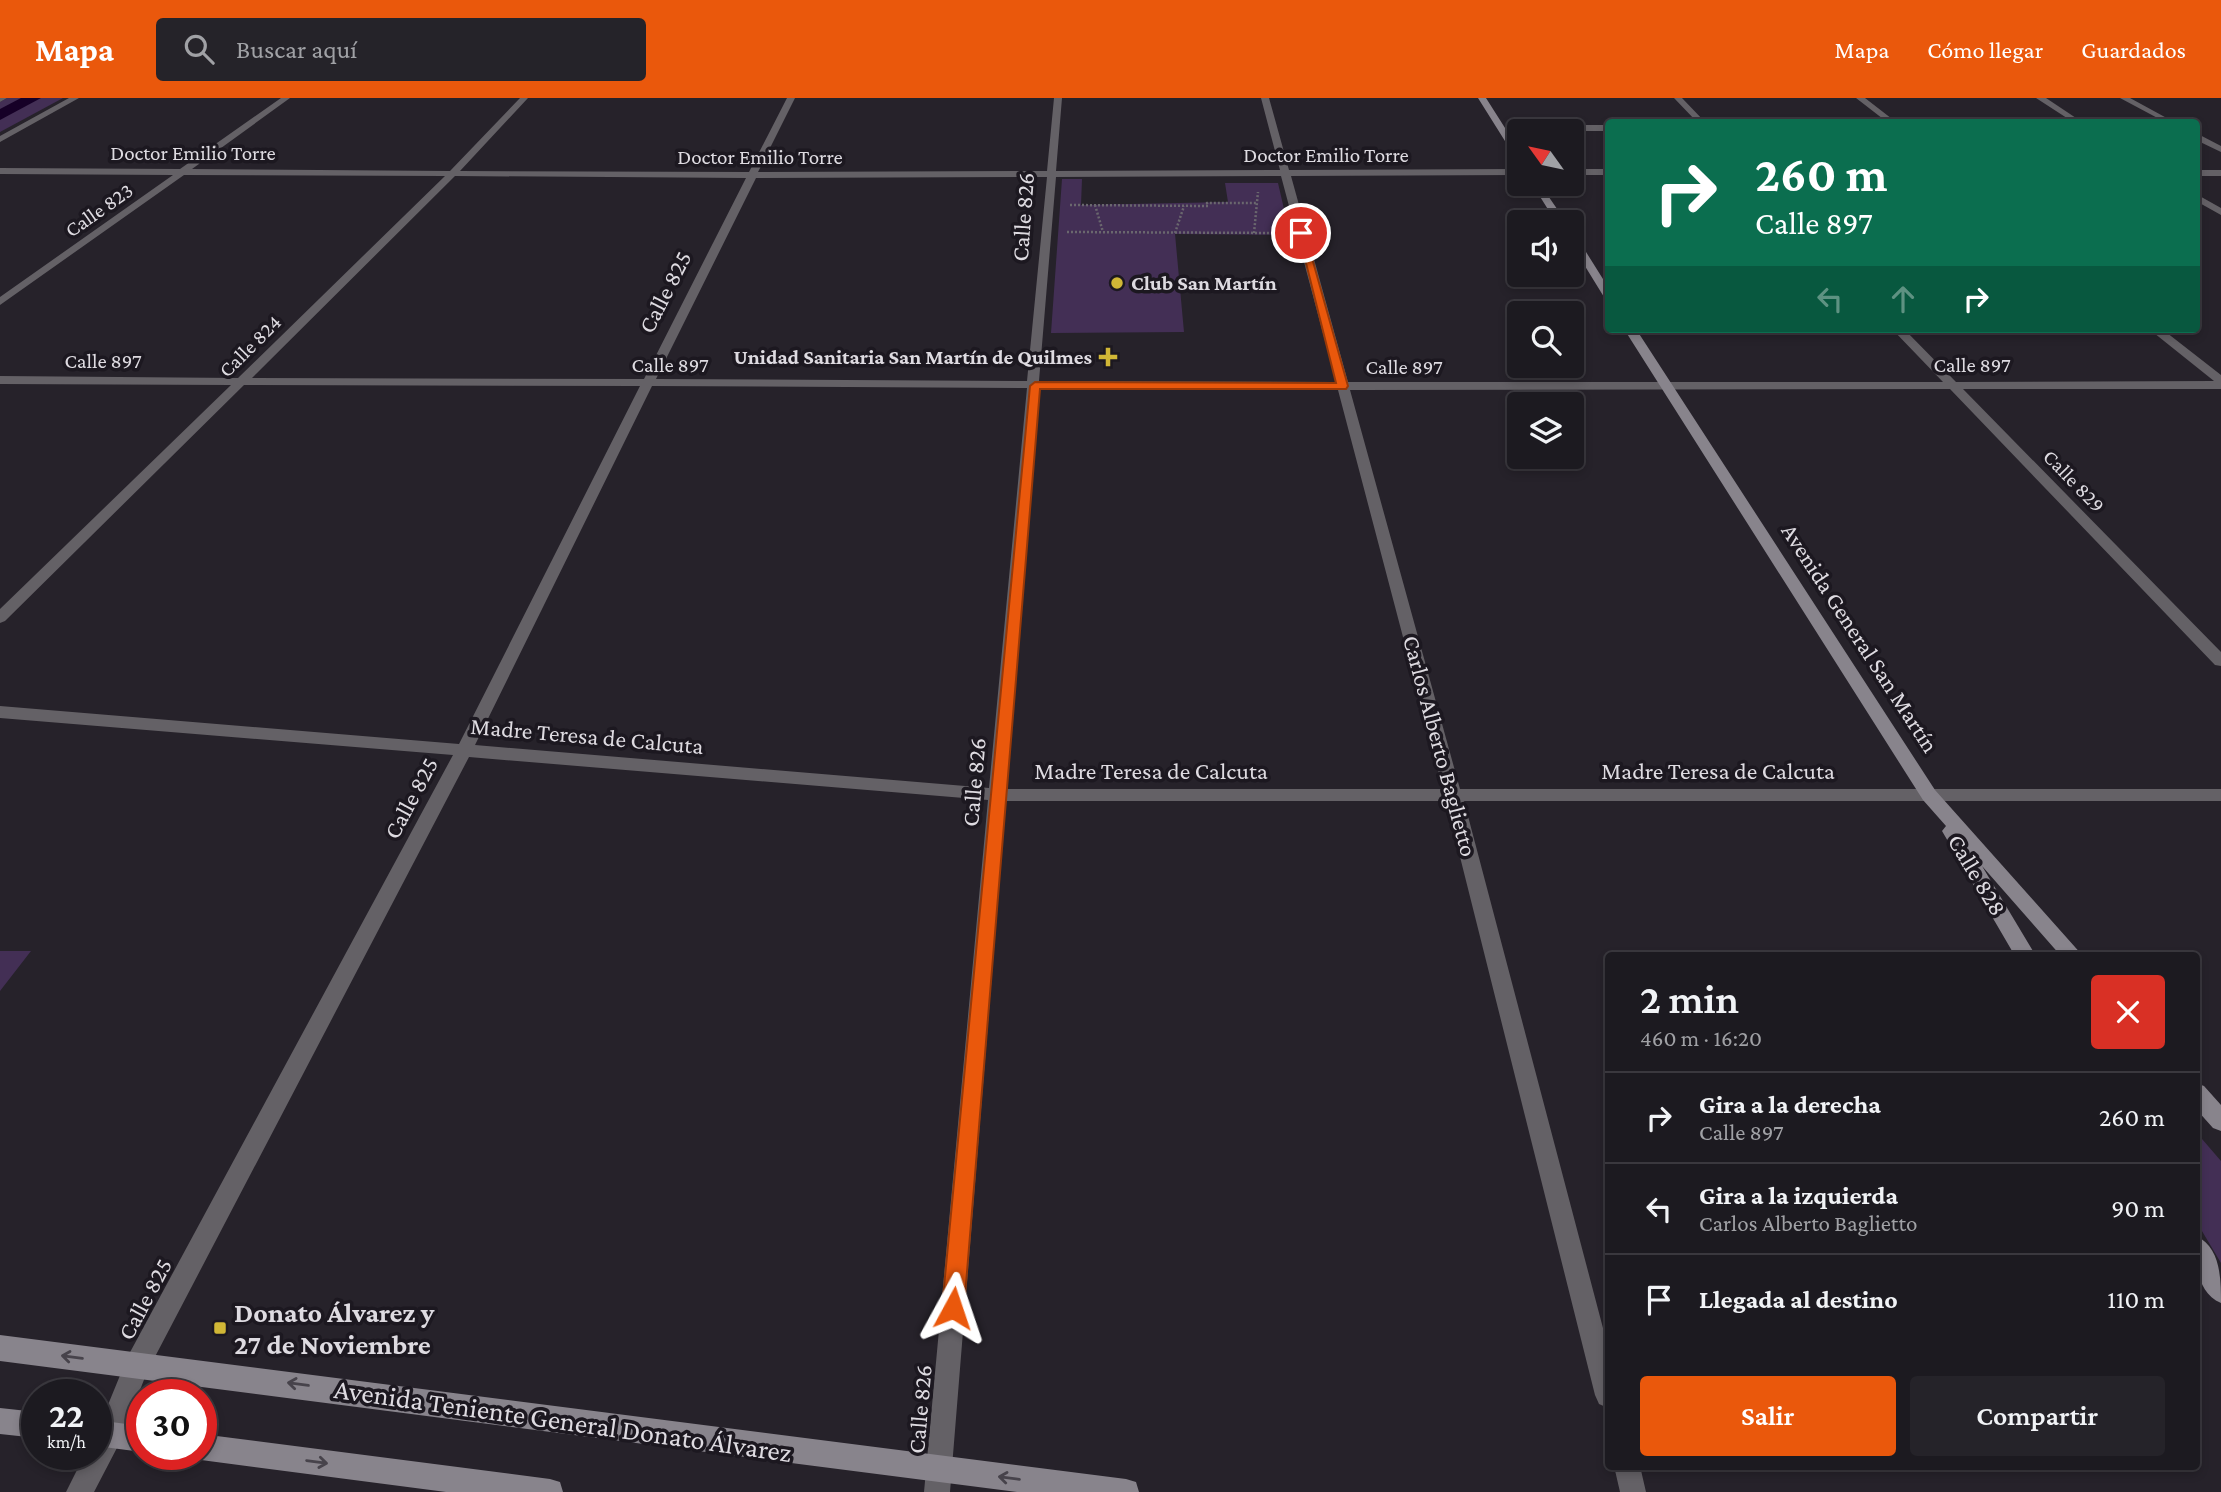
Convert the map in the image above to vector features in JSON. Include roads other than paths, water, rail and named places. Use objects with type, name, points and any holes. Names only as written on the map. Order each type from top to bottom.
[{"type":"main road","points":[[1482,98],[1507,138]]},
{"type":"main road","points":[[1584,257],[1605,290]]},
{"type":"main road","name":"Avenida General San Martín","points":[[1633,333],[1929,795],[2069,952]]},
{"type":"main road","name":"Calle 828","points":[[1929,795],[2024,952]]},
{"type":"main road","points":[[2200,1097],[2221,1121]]},
{"type":"main road","points":[[2200,1255],[2221,1291]]},
{"type":"main road","name":"Avenida Teniente General Donato Álvarez","points":[[0,1348],[137,1364],[938,1481],[1126,1492]]},
{"type":"main road","points":[[0,1421],[21,1423]]},
{"type":"main road","points":[[217,1449],[550,1492]]},
{"type":"street","points":[[0,139],[75,98]]},
{"type":"street","name":"Calle 823","points":[[0,302],[286,98]]},
{"type":"street","name":"Calle 824","points":[[0,618],[454,172],[524,98]]},
{"type":"street","name":"Calle 825","points":[[112,1415],[464,750],[790,98]]},
{"type":"street","name":"Calle 826","points":[[938,1481],[1058,98]]},
{"type":"street","name":"Carlos Alberto Baglietto","points":[[1265,98],[1454,797],[1605,1383]]},
{"type":"street","points":[[1678,98],[1698,119]]},
{"type":"street","points":[[1860,98],[1888,119]]},
{"type":"street","points":[[2040,98],[2073,119]]},
{"type":"street","points":[[2124,98],[2164,119]]},
{"type":"street","points":[[1584,128],[1605,128]]},
{"type":"street","points":[[2200,138],[2221,149]]},
{"type":"street","name":"Doctor Emilio Torre","points":[[0,171],[752,175],[1507,172]]},
{"type":"street","points":[[1584,172],[1605,172]]},
{"type":"street","points":[[2200,173],[2221,173]]},
{"type":"street","points":[[2200,199],[2221,212]]},
{"type":"street","name":"Calle 829","points":[[1902,333],[2221,661]]},
{"type":"street","points":[[2160,333],[2221,383]]},
{"type":"street","name":"Calle 897","points":[[0,380],[1035,386],[2221,383]]},
{"type":"street","name":"Madre Teresa de Calcuta","points":[[0,712],[998,794],[1454,797],[2221,794]]},
{"type":"street","name":"Calle 825","points":[[79,1492],[88,1470]]},
{"type":"street","points":[[1628,1470],[1633,1492]]},
{"type":"waterway","points":[[0,115],[33,98]]},
{"type":"place","name":"Club San Martín","points":[[1117,283]]},
{"type":"place","name":"Unidad Sanitaria San Martín de Quilmes","points":[[1108,357]]},
{"type":"place","name":"Donato Álvarez y 27 de Noviembre","points":[[220,1328]]}]
